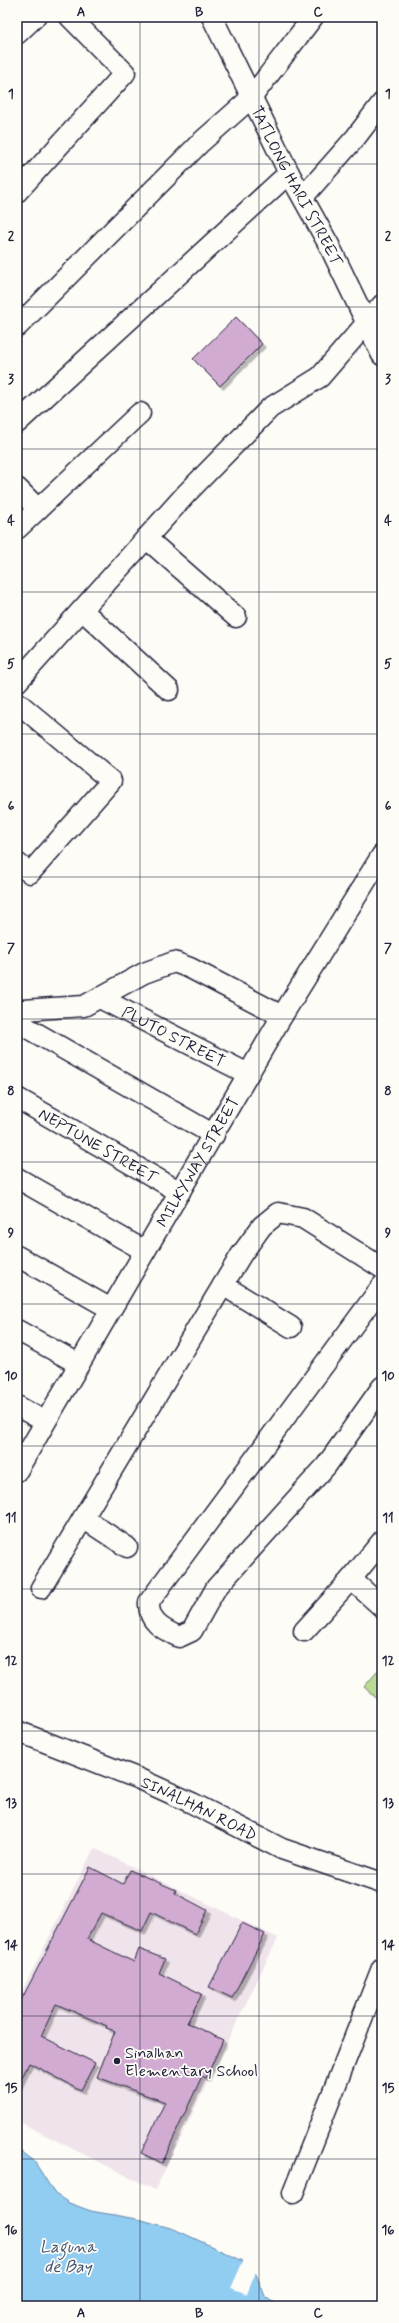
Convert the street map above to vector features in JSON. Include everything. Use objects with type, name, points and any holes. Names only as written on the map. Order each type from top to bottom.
[{"type":"street","points":[[17,34],[35,17]]},
{"type":"street","points":[[17,192],[126,73],[70,17]]},
{"type":"street","name":"TATLONG HARI STREET","points":[[212,17],[289,173],[329,244],[382,355]]},
{"type":"street","points":[[17,327],[207,136],[251,98],[313,17]]},
{"type":"street","points":[[303,197],[356,137],[382,103]]},
{"type":"street","points":[[17,423],[289,173]]},
{"type":"street","points":[[17,682],[146,538],[270,408],[320,377],[367,325],[382,305]]},
{"type":"street","points":[[17,529],[140,413]]},
{"type":"street","points":[[17,488],[38,509]]},
{"type":"street","points":[[146,538],[236,617]]},
{"type":"street","points":[[82,610],[169,690]]},
{"type":"street","points":[[17,702],[111,781],[30,873],[17,863]]},
{"type":"street","name":"MILKYWAY STREET","points":[[17,1471],[44,1421],[80,1364],[282,1016],[382,855]]},
{"type":"street","points":[[17,1013],[23,1010],[84,1006],[144,973],[174,962],[190,968],[282,1016]]},
{"type":"street","name":"PLUTO STREET","points":[[100,998],[248,1074]]},
{"type":"street","points":[[17,1022],[214,1135]]},
{"type":"street","name":"NEPTUNE STREET","points":[[17,1098],[180,1192]]},
{"type":"street","points":[[17,1178],[145,1251]]},
{"type":"street","points":[[41,1588],[223,1285],[262,1226],[278,1213],[303,1218],[382,1268]]},
{"type":"street","points":[[17,1256],[111,1309]]},
{"type":"street","points":[[223,1285],[291,1328]]},
{"type":"street","points":[[382,1286],[149,1602],[148,1610],[153,1621],[166,1631],[179,1637],[192,1631],[216,1588],[326,1466],[382,1387]]},
{"type":"street","points":[[17,1330],[80,1364]]},
{"type":"street","points":[[17,1406],[44,1421]]},
{"type":"street","points":[[83,1518],[127,1547]]},
{"type":"street","points":[[304,1631],[352,1579],[382,1541]]},
{"type":"street","points":[[352,1579],[382,1607]]},
{"type":"street","name":"SINALHAN ROAD","points":[[17,1731],[137,1778],[192,1803],[282,1849],[382,1883]]},
{"type":"street","points":[[293,2193],[382,1968]]},
{"type":"shaded area","name":"Sinalhan Elementary School","points":[[94,1848],[278,1938],[155,2190],[17,2121],[17,2001]]},
{"type":"green space","points":[[382,1666],[382,1703],[364,1687]]},
{"type":"water","name":"Laguna de Bay","points":[[17,2148],[34,2161],[55,2194],[69,2203],[91,2211],[142,2220],[174,2229],[243,2261],[256,2274],[265,2296],[279,2306],[17,2306]]},
{"type":"pier","points":[[244,2259],[256,2272],[247,2294],[231,2288]]},
{"type":"building","points":[[236,317],[262,344],[220,386],[193,359]]},
{"type":"building","points":[[90,1867],[123,1884],[130,1870],[176,1890],[175,1893],[207,1910],[195,1934],[151,1912],[142,1931],[101,1913],[87,1939],[134,1962],[139,1949],[165,1959],[159,1973],[202,1994],[187,2023],[223,2040],[206,2078],[202,2076],[162,2163],[141,2153],[165,2102],[97,2077],[115,2031],[106,2028],[107,2026],[56,2004],[41,2036],[95,2063],[81,2090],[29,2063],[17,2088],[17,2008]]},
{"type":"building","points":[[242,1923],[265,1934],[232,1998],[209,1987]]},
{"type":"place","name":"Sinalhan Elementary School","points":[[117,2061]]}]
